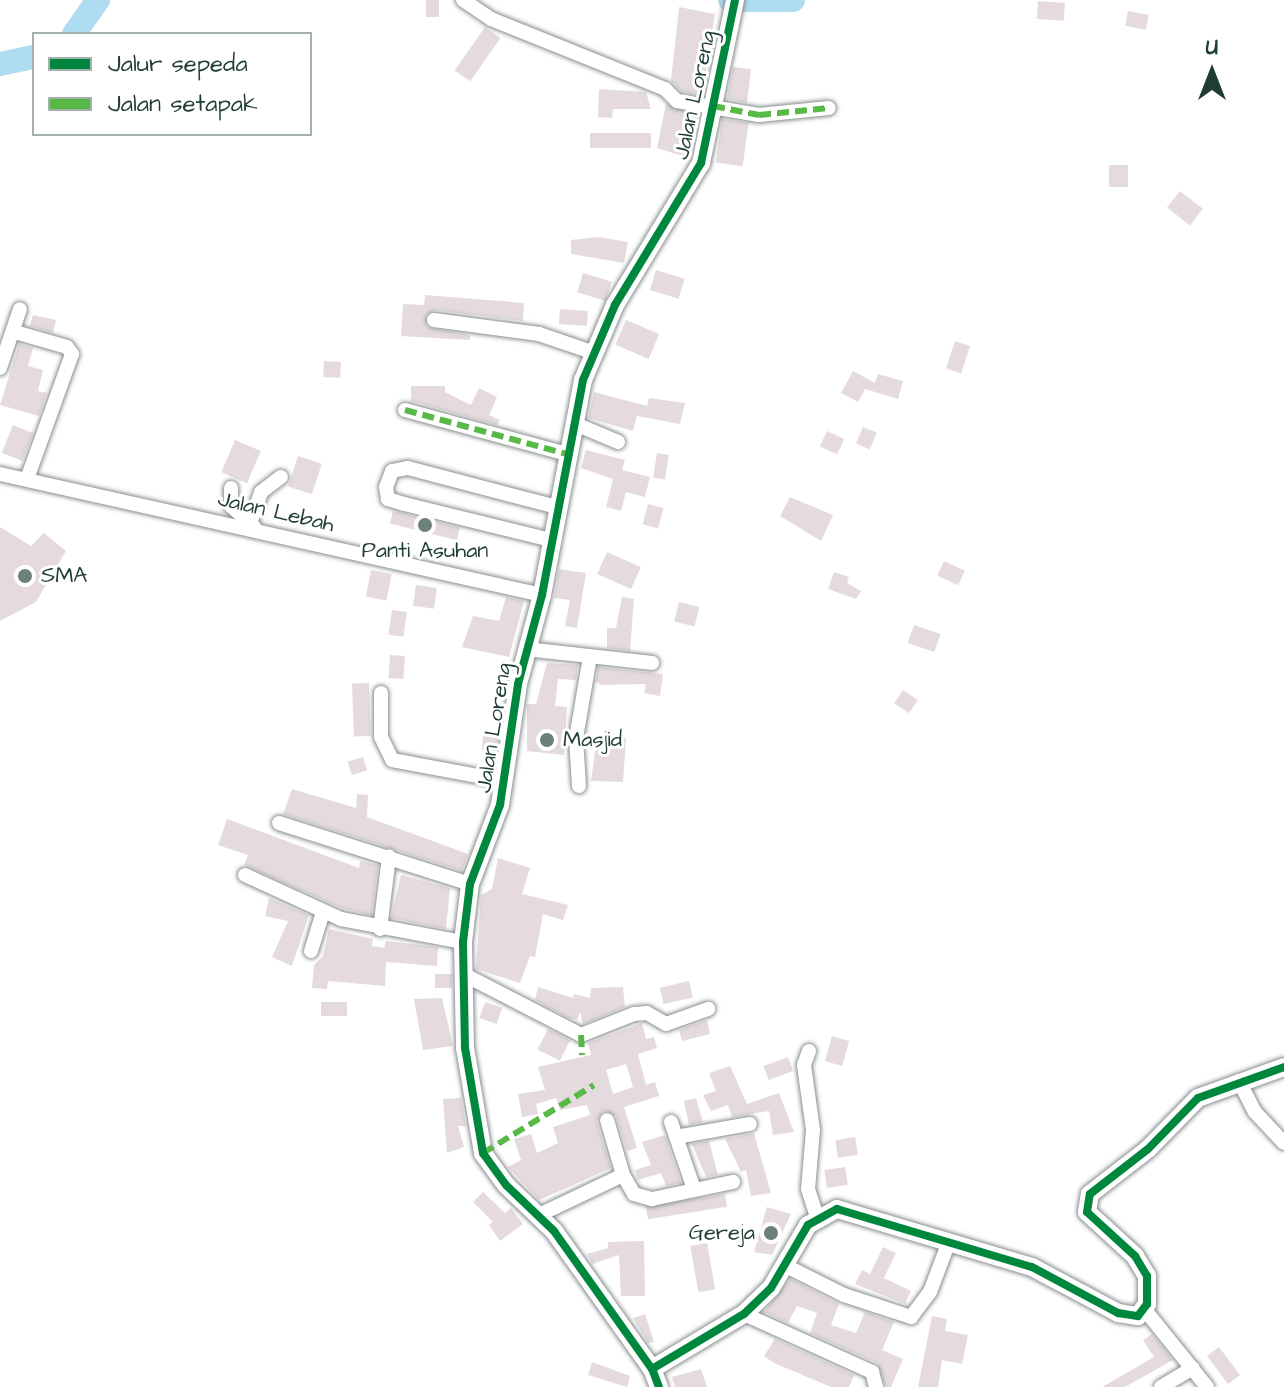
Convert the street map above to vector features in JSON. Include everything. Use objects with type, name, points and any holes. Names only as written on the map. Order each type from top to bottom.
[{"type":"street","points":[[463,0],[491,19],[665,89],[677,101],[759,115],[829,108]]},
{"type":"street","name":"Jalan Loreng","points":[[659,1387],[652,1369],[539,1215],[506,1185],[483,1153],[465,1048],[463,942],[470,884],[493,828],[504,781],[526,649],[542,595],[573,423],[592,352],[615,305],[697,173],[733,7]]},
{"type":"street","points":[[0,368],[15,332],[20,309]]},
{"type":"street","points":[[434,320],[539,334],[592,352]]},
{"type":"street","points":[[15,332],[67,347],[72,354],[27,479]]},
{"type":"street","points":[[405,410],[567,454]]},
{"type":"street","points":[[573,423],[618,442]]},
{"type":"street","points":[[551,540],[388,499],[386,487],[392,471],[408,468],[557,507]]},
{"type":"street","name":"Jalan Lebah","points":[[0,474],[254,526],[542,595]]},
{"type":"street","points":[[231,488],[231,506],[254,526],[261,492],[281,477]]},
{"type":"street","points":[[526,649],[652,663]]},
{"type":"street","points":[[579,786],[576,728],[590,657]]},
{"type":"street","points":[[381,693],[381,737],[392,760],[504,781]]},
{"type":"street","points":[[279,823],[470,884]]},
{"type":"street","points":[[380,929],[389,857]]},
{"type":"street","points":[[245,875],[323,912],[380,929],[463,942]]},
{"type":"street","points":[[311,951],[323,912]]},
{"type":"street","points":[[463,974],[581,1035],[626,1016],[647,1013],[666,1024],[708,1009]]},
{"type":"street","points":[[809,1051],[804,1065],[813,1130],[808,1189],[817,1217]]},
{"type":"street","points":[[1207,1387],[1145,1310],[1148,1285],[1142,1265],[1122,1241],[1092,1220],[1087,1199],[1198,1098],[1284,1067]]},
{"type":"street","points":[[1239,1081],[1255,1112],[1284,1143]]},
{"type":"street","points":[[607,1120],[623,1175],[641,1199],[733,1182]]},
{"type":"street","points":[[671,1122],[694,1189]]},
{"type":"street","points":[[676,1137],[750,1124]]},
{"type":"street","points":[[539,1215],[623,1175]]},
{"type":"street","points":[[652,1369],[744,1314],[771,1288],[817,1217],[837,1209],[1032,1267],[1126,1317],[1145,1310]]},
{"type":"street","points":[[784,1265],[844,1295],[911,1317],[930,1292],[948,1244]]},
{"type":"street","points":[[744,1314],[872,1372],[876,1387]]},
{"type":"street","points":[[1161,1387],[1193,1368]]},
{"type":"building","points":[[426,0],[439,0],[439,17],[426,17]]},
{"type":"building","points":[[1038,1],[1065,3],[1064,21],[1037,19]]},
{"type":"building","points":[[679,7],[715,14],[702,95],[682,92],[671,81]]},
{"type":"building","points":[[1128,11],[1149,15],[1146,30],[1125,26]]},
{"type":"building","points":[[485,27],[501,38],[470,81],[455,70]]},
{"type":"building","points":[[733,67],[751,69],[747,103],[727,99]]},
{"type":"building","points":[[599,89],[646,92],[651,109],[613,109],[612,118],[598,117]]},
{"type":"building","points":[[666,104],[699,115],[689,158],[657,148]]},
{"type":"building","points":[[722,119],[749,123],[743,166],[716,163]]},
{"type":"building","points":[[590,133],[651,133],[651,148],[590,148]]},
{"type":"building","points":[[1109,165],[1128,165],[1128,187],[1109,187]]},
{"type":"building","points":[[1180,191],[1203,209],[1190,225],[1167,208]]},
{"type":"building","points":[[598,237],[628,242],[624,263],[571,254],[571,240]]},
{"type":"building","points":[[656,270],[685,279],[679,299],[650,290]]},
{"type":"building","points":[[583,273],[612,282],[606,301],[577,292]]},
{"type":"building","points":[[425,295],[524,303],[523,321],[435,310],[426,315],[427,327],[470,335],[470,340],[401,336],[403,304],[424,305]]},
{"type":"building","points":[[560,309],[588,311],[587,326],[559,324]]},
{"type":"building","points":[[33,315],[56,320],[53,333],[30,326]]},
{"type":"building","points":[[626,320],[659,334],[649,359],[615,345]]},
{"type":"building","points":[[955,341],[970,346],[961,374],[946,369]]},
{"type":"building","points":[[19,344],[33,348],[28,366],[43,370],[38,391],[47,393],[39,416],[0,405]]},
{"type":"building","points":[[324,361],[341,362],[340,378],[323,377]]},
{"type":"building","points":[[853,371],[875,383],[878,374],[903,381],[898,399],[865,389],[858,402],[841,393]]},
{"type":"building","points":[[411,386],[445,386],[445,392],[471,405],[479,388],[497,397],[489,415],[500,420],[497,425],[411,401]]},
{"type":"building","points":[[594,392],[647,406],[649,398],[685,403],[680,424],[637,416],[633,431],[588,418]]},
{"type":"building","points":[[13,425],[33,433],[22,461],[2,453]]},
{"type":"building","points":[[863,427],[877,433],[870,449],[856,444]]},
{"type":"building","points":[[827,431],[844,439],[837,454],[820,446]]},
{"type":"building","points":[[235,440],[261,451],[247,483],[221,472]]},
{"type":"building","points":[[586,450],[625,460],[622,470],[650,477],[645,497],[626,492],[621,511],[606,507],[613,479],[581,468]]},
{"type":"building","points":[[657,453],[669,455],[665,480],[653,478]]},
{"type":"building","points":[[298,456],[322,464],[312,494],[288,486]]},
{"type":"building","points":[[790,497],[833,515],[821,541],[780,516]]},
{"type":"building","points":[[648,504],[663,508],[658,528],[643,524]]},
{"type":"building","name":"Panti Asuhan","points":[[393,511],[460,528],[457,540],[390,524]]},
{"type":"building","name":"SMA","points":[[0,527],[31,546],[44,533],[66,551],[36,602],[0,621]]},
{"type":"building","points":[[607,552],[641,567],[631,589],[597,574]]},
{"type":"building","points":[[944,561],[965,571],[958,585],[937,576]]},
{"type":"building","points":[[559,569],[586,573],[577,628],[565,626],[570,600],[554,598]]},
{"type":"building","points":[[371,570],[392,574],[386,601],[366,597]]},
{"type":"building","points":[[834,572],[849,577],[847,583],[861,591],[856,599],[828,589]]},
{"type":"building","points":[[416,585],[437,588],[434,609],[413,606]]},
{"type":"building","points":[[506,597],[524,601],[509,657],[462,647],[473,616],[499,621]]},
{"type":"building","points":[[622,597],[634,599],[630,651],[607,648],[607,628],[616,628]]},
{"type":"building","points":[[679,602],[699,607],[695,626],[674,621]]},
{"type":"building","points":[[392,610],[407,612],[403,637],[389,635]]},
{"type":"building","points":[[914,625],[940,634],[934,652],[908,643]]},
{"type":"building","points":[[390,655],[405,656],[403,679],[388,678]]},
{"type":"building","points":[[547,663],[578,665],[576,680],[558,679],[555,706],[567,707],[564,755],[527,751],[527,704],[536,704]]},
{"type":"building","points":[[598,667],[663,674],[660,696],[644,693],[646,684],[602,685],[596,682]]},
{"type":"building","points":[[369,683],[371,736],[354,737],[352,684]]},
{"type":"building","points":[[903,690],[918,700],[909,713],[894,703]]},
{"type":"building","points":[[483,733],[498,734],[497,751],[482,750]]},
{"type":"building","points":[[597,738],[626,738],[623,782],[591,781]]},
{"type":"building","points":[[363,757],[367,770],[352,775],[348,762]]},
{"type":"building","points":[[292,789],[356,808],[357,794],[368,795],[367,817],[468,854],[462,871],[283,814]]},
{"type":"building","points":[[227,819],[359,868],[360,861],[378,865],[372,915],[344,909],[244,865],[248,855],[218,845]]},
{"type":"building","points":[[498,858],[530,868],[522,894],[568,905],[563,920],[543,914],[535,957],[530,956],[520,983],[476,969],[481,895],[492,889]]},
{"type":"building","points":[[401,875],[450,888],[446,929],[391,918]]},
{"type":"building","points":[[269,898],[309,915],[292,966],[272,957],[288,921],[265,916]]},
{"type":"building","points":[[329,929],[373,939],[372,946],[384,948],[386,941],[438,947],[437,966],[386,962],[385,986],[328,981],[327,989],[312,988],[314,965],[323,956]]},
{"type":"building","points":[[435,974],[452,974],[452,988],[435,988]]},
{"type":"building","points":[[689,981],[693,998],[664,1004],[660,988]]},
{"type":"building","points":[[538,987],[573,998],[574,994],[590,998],[591,988],[623,987],[625,1007],[583,1024],[580,1012],[577,1020],[569,1018],[535,1000]]},
{"type":"building","points":[[442,998],[453,1046],[423,1050],[414,999]]},
{"type":"building","points":[[321,1002],[347,1002],[347,1016],[321,1016]]},
{"type":"building","points":[[485,1002],[502,1008],[496,1024],[479,1018]]},
{"type":"building","points":[[707,1020],[710,1034],[682,1041],[679,1030]]},
{"type":"building","points":[[642,1023],[646,1039],[654,1037],[657,1048],[638,1054],[646,1085],[655,1082],[659,1096],[624,1107],[637,1148],[627,1151],[616,1116],[603,1111],[597,1122],[611,1168],[539,1200],[508,1167],[521,1160],[514,1139],[531,1134],[537,1153],[558,1143],[553,1127],[590,1115],[587,1105],[560,1110],[556,1098],[536,1104],[538,1114],[522,1117],[518,1094],[545,1090],[538,1067],[591,1055],[588,1043]],"holes":[[[626,1064],[633,1087],[613,1094],[606,1070]]]},
{"type":"building","points":[[548,1029],[570,1040],[560,1061],[538,1049]]},
{"type":"building","points":[[832,1036],[849,1041],[842,1066],[825,1061]]},
{"type":"building","points":[[788,1057],[793,1071],[769,1080],[764,1066]]},
{"type":"building","points":[[730,1066],[747,1104],[779,1093],[794,1132],[773,1135],[769,1111],[732,1117],[728,1105],[711,1111],[703,1095],[716,1091],[709,1073]]},
{"type":"building","points":[[461,1098],[466,1126],[458,1126],[464,1147],[447,1153],[443,1099]]},
{"type":"building","points":[[696,1098],[703,1122],[689,1125],[684,1101]]},
{"type":"building","points":[[754,1133],[771,1193],[751,1196],[746,1170],[741,1172],[725,1139]]},
{"type":"building","points":[[665,1135],[681,1183],[666,1186],[661,1173],[638,1180],[635,1170],[651,1165],[642,1142]]},
{"type":"building","points":[[855,1137],[858,1155],[838,1158],[835,1140]]},
{"type":"building","points":[[709,1141],[718,1175],[706,1177],[692,1144]]},
{"type":"building","points":[[845,1167],[848,1185],[827,1188],[824,1170]]},
{"type":"building","points":[[483,1192],[505,1213],[511,1208],[523,1224],[500,1241],[489,1225],[493,1222],[473,1202]]},
{"type":"building","points":[[725,1194],[727,1207],[648,1219],[646,1207]]},
{"type":"building","name":"Gereja","points":[[767,1207],[791,1214],[772,1255],[754,1252]]},
{"type":"building","points":[[644,1241],[645,1296],[621,1296],[619,1255],[592,1264],[587,1254],[608,1248],[608,1242]]},
{"type":"building","points":[[707,1243],[715,1289],[698,1292],[690,1246]]},
{"type":"building","points":[[883,1247],[896,1253],[884,1278],[911,1291],[905,1304],[855,1284],[862,1270],[870,1274]]},
{"type":"building","points":[[790,1279],[839,1304],[831,1325],[856,1333],[865,1312],[894,1322],[882,1350],[903,1359],[891,1387],[886,1387],[877,1363],[810,1333],[817,1313],[797,1306],[788,1323],[764,1312]]},
{"type":"building","points":[[645,1314],[654,1342],[648,1343],[633,1318]]},
{"type":"building","points":[[932,1316],[947,1319],[945,1331],[968,1335],[962,1364],[942,1360],[938,1387],[918,1387]]},
{"type":"building","points":[[1152,1334],[1173,1360],[1125,1387],[1102,1387],[1154,1357],[1143,1340]]},
{"type":"building","points":[[775,1339],[854,1375],[849,1387],[831,1387],[774,1363],[764,1356]]},
{"type":"building","points":[[1219,1347],[1240,1375],[1228,1384],[1207,1356]]},
{"type":"building","points":[[592,1362],[630,1376],[627,1387],[588,1375]]},
{"type":"building","points":[[701,1369],[707,1387],[675,1387],[672,1377]]},
{"type":"waterway","points":[[75,32],[98,0]]},
{"type":"waterway","points":[[730,0],[793,0]]},
{"type":"waterway","points":[[0,64],[32,57]]},
{"type":"marked path","points":[[713,106],[759,115],[829,108]]},
{"type":"marked path","points":[[405,410],[567,454]]},
{"type":"marked path","points":[[581,1035],[582,1055]]},
{"type":"marked path","points":[[483,1153],[594,1085]]},
{"type":"cycle path","points":[[659,1387],[652,1369],[554,1231],[506,1185],[483,1153],[465,1048],[463,942],[470,884],[500,805],[518,684],[542,595],[583,380],[615,305],[701,163],[735,0]]},
{"type":"cycle path","points":[[652,1369],[744,1314],[771,1288],[808,1225],[837,1209],[1032,1267],[1118,1313],[1138,1316],[1147,1304],[1147,1276],[1135,1256],[1087,1212],[1090,1194],[1148,1149],[1198,1098],[1284,1067]]},
{"type":"place","name":"Panti Asuhan","points":[[425,525]]},
{"type":"place","name":"SMA","points":[[25,576]]},
{"type":"place","name":"Masjid","points":[[547,740]]},
{"type":"place","name":"Gereja","points":[[771,1233]]}]
